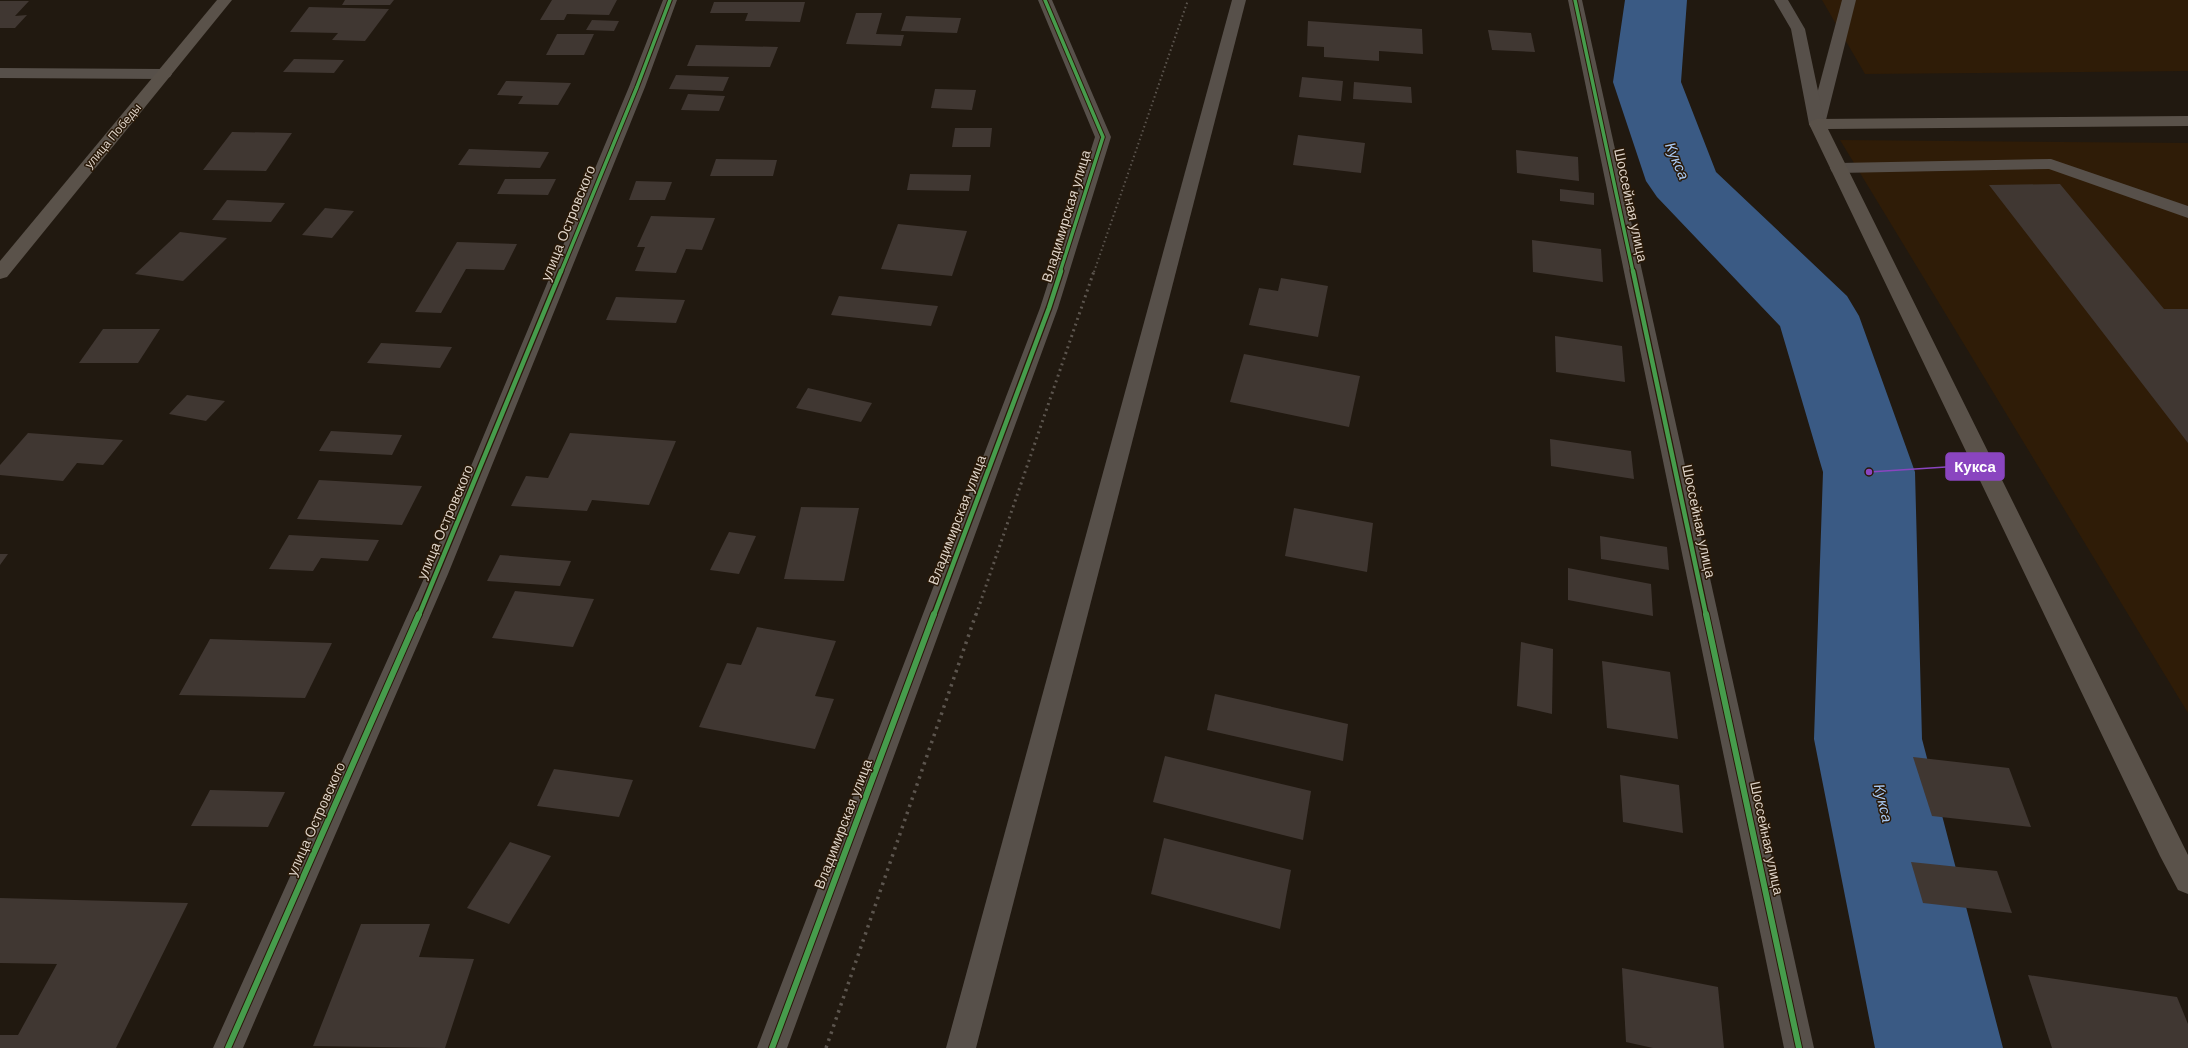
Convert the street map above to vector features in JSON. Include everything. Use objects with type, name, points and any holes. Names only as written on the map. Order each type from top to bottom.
[{"type":"street","name":"улица Победы","points":[[0,273],[225,0]]},
{"type":"street","name":"улица Островского","points":[[228,1048],[437,574],[631,102],[670,0]]},
{"type":"street","name":"Владимирская улица","points":[[772,1048],[1049,308],[1103,138],[1045,0]]},
{"type":"street","points":[[962,1048],[1239,0]]},
{"type":"street","name":"Шоссейная улица","points":[[1575,0],[1799,1048]]},
{"type":"street","points":[[1781,0],[1798,29],[1817,124],[2165,839],[2188,881]]},
{"type":"street","points":[[1817,124],[1849,0]]},
{"type":"street","points":[[0,72],[164,74]]},
{"type":"street","points":[[1817,124],[2188,121]]},
{"type":"street","points":[[1838,168],[2051,164],[2188,212]]},
{"type":"shaded area","points":[[1822,0],[2188,0],[2188,71],[1865,74]]},
{"type":"shaded area","points":[[1840,140],[2188,143],[2188,713]]},
{"type":"building","points":[[345,0],[394,0],[390,5],[342,5]]},
{"type":"building","points":[[552,0],[617,0],[609,15],[567,14],[564,20],[540,20]]},
{"type":"building","points":[[0,1],[29,1],[15,16],[27,15],[15,28],[0,28]]},
{"type":"building","points":[[714,2],[805,2],[800,22],[745,21],[748,13],[710,13]]},
{"type":"building","points":[[309,7],[389,9],[365,41],[332,40],[338,33],[290,32]]},
{"type":"building","points":[[856,13],[882,13],[876,34],[904,35],[901,46],[846,44]]},
{"type":"building","points":[[906,16],[961,18],[957,33],[901,31]]},
{"type":"building","points":[[592,20],[619,21],[614,31],[586,30]]},
{"type":"building","points":[[1308,21],[1422,29],[1423,54],[1379,51],[1379,61],[1324,57],[1324,47],[1307,46]]},
{"type":"building","points":[[1488,30],[1531,33],[1535,52],[1492,50]]},
{"type":"building","points":[[557,34],[594,34],[584,55],[546,55]]},
{"type":"building","points":[[696,45],[778,47],[770,67],[687,66]]},
{"type":"building","points":[[294,59],[344,60],[334,73],[283,72]]},
{"type":"building","points":[[676,75],[729,77],[723,91],[669,89]]},
{"type":"building","points":[[1302,77],[1343,81],[1341,101],[1299,97]]},
{"type":"building","points":[[506,81],[571,83],[558,105],[518,104],[523,96],[497,95]]},
{"type":"building","points":[[1354,82],[1411,87],[1412,103],[1353,99]]},
{"type":"building","points":[[935,89],[976,90],[972,110],[931,108]]},
{"type":"building","points":[[688,94],[725,96],[719,111],[681,110]]},
{"type":"building","points":[[955,128],[992,128],[990,147],[952,147]]},
{"type":"building","points":[[232,132],[292,133],[266,171],[203,170]]},
{"type":"building","points":[[1298,135],[1365,143],[1361,173],[1293,165]]},
{"type":"building","points":[[469,149],[549,152],[540,168],[458,165]]},
{"type":"building","points":[[1516,150],[1578,157],[1579,181],[1517,173]]},
{"type":"building","points":[[716,159],[777,160],[773,176],[710,176]]},
{"type":"building","points":[[910,174],[971,175],[969,191],[907,190]]},
{"type":"building","points":[[505,179],[556,179],[548,195],[497,194]]},
{"type":"building","points":[[636,181],[672,182],[665,200],[629,200]]},
{"type":"building","points":[[2060,184],[2164,309],[2188,309],[2188,443],[1989,185]]},
{"type":"building","points":[[1560,189],[1594,193],[1594,205],[1560,201]]},
{"type":"building","points":[[227,200],[285,203],[271,222],[212,220]]},
{"type":"building","points":[[325,208],[354,211],[332,238],[302,235]]},
{"type":"building","points":[[651,216],[715,218],[702,250],[686,249],[676,273],[635,271],[645,247],[637,247]]},
{"type":"building","points":[[898,224],[967,231],[952,276],[881,269]]},
{"type":"building","points":[[180,232],[227,238],[183,281],[135,274]]},
{"type":"building","points":[[1532,240],[1601,249],[1603,282],[1533,272]]},
{"type":"building","points":[[457,242],[517,244],[504,270],[466,269],[441,313],[415,312]]},
{"type":"building","points":[[1281,278],[1328,286],[1318,337],[1249,325],[1259,288],[1278,291]]},
{"type":"building","points":[[839,296],[938,306],[931,326],[831,315]]},
{"type":"building","points":[[616,297],[685,300],[676,323],[606,320]]},
{"type":"building","points":[[103,329],[160,329],[138,363],[79,363]]},
{"type":"building","points":[[1555,336],[1622,346],[1625,382],[1556,372]]},
{"type":"building","points":[[381,343],[452,347],[440,368],[367,363]]},
{"type":"building","points":[[1244,354],[1360,376],[1349,427],[1230,402]]},
{"type":"building","points":[[808,388],[872,403],[861,422],[796,408]]},
{"type":"building","points":[[187,395],[225,401],[206,421],[169,414]]},
{"type":"building","points":[[331,431],[402,435],[392,455],[319,451]]},
{"type":"building","points":[[28,433],[123,440],[103,465],[77,463],[63,481],[0,475],[0,465]]},
{"type":"building","points":[[570,433],[676,441],[649,505],[592,500],[587,511],[511,506],[526,476],[548,478]]},
{"type":"building","points":[[1550,439],[1631,451],[1634,479],[1551,466]]},
{"type":"building","points":[[319,480],[422,486],[402,525],[297,519]]},
{"type":"building","points":[[801,507],[859,508],[844,581],[784,579]]},
{"type":"building","points":[[1294,508],[1373,523],[1367,572],[1285,556]]},
{"type":"building","points":[[729,532],[756,536],[739,574],[710,570]]},
{"type":"building","points":[[289,535],[379,540],[368,561],[321,558],[313,571],[269,569]]},
{"type":"building","points":[[1600,536],[1667,547],[1669,570],[1601,559]]},
{"type":"building","points":[[0,554],[8,554],[0,565]]},
{"type":"building","points":[[500,555],[571,561],[560,586],[487,581]]},
{"type":"building","points":[[1568,568],[1651,584],[1653,616],[1568,600]]},
{"type":"building","points":[[515,591],[594,599],[573,647],[492,638]]},
{"type":"building","points":[[757,627],[836,641],[815,696],[834,699],[815,749],[699,727],[727,663],[741,665]]},
{"type":"building","points":[[210,639],[332,643],[305,698],[179,695]]},
{"type":"building","points":[[1521,642],[1553,649],[1552,714],[1517,706]]},
{"type":"building","points":[[1602,661],[1670,672],[1678,739],[1607,728]]},
{"type":"building","points":[[1215,694],[1348,724],[1343,761],[1207,730]]},
{"type":"building","points":[[1165,756],[1311,791],[1303,840],[1153,802]]},
{"type":"building","points":[[1913,757],[2009,768],[2031,827],[1932,816]]},
{"type":"building","points":[[554,769],[633,780],[619,817],[537,806]]},
{"type":"building","points":[[1620,775],[1679,785],[1683,833],[1623,822]]},
{"type":"building","points":[[210,790],[285,792],[268,827],[191,826]]},
{"type":"building","points":[[1164,838],[1291,870],[1280,929],[1151,894]]},
{"type":"building","points":[[510,842],[551,856],[509,924],[467,908]]},
{"type":"building","points":[[1911,862],[1997,871],[2012,913],[1923,903]]},
{"type":"building","points":[[0,898],[188,903],[116,1048],[0,1048],[0,1035],[18,1035],[57,964],[0,963]]},
{"type":"building","points":[[361,924],[430,924],[419,957],[474,959],[445,1048],[313,1046]]},
{"type":"building","points":[[1622,968],[1718,987],[1724,1048],[1653,1048],[1626,1042]]},
{"type":"building","points":[[2028,975],[2177,997],[2188,1024],[2188,1048],[2052,1048]]},
{"type":"waterway","name":"Кукса","points":[[1656,0],[1647,82],[1683,181],[1818,316],[1869,472],[1868,739],[1939,1048]]},
{"type":"railway","points":[[1094,272],[1188,0]]},
{"type":"railway","points":[[976,615],[1094,271]]},
{"type":"railway","points":[[826,1048],[976,614]]},
{"type":"cycle path","points":[[228,1048],[437,574],[637,87],[670,0]]},
{"type":"cycle path","points":[[772,1048],[1049,308],[1103,137],[1045,0]]},
{"type":"cycle path","points":[[1575,0],[1799,1048]]},
{"type":"place","name":"Кукса","points":[[1869,472]]}]
